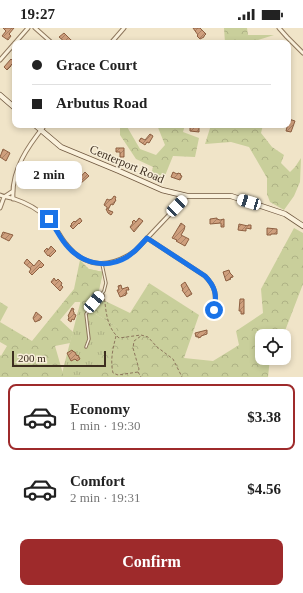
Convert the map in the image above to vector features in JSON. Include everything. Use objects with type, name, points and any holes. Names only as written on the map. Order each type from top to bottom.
[{"type":"main road","points":[[0,95],[12,105]]},
{"type":"main road","name":"Centerport Road","points":[[39,128],[61,147],[162,190],[187,196],[231,196],[285,214],[303,226]]},
{"type":"street","points":[[18,40],[28,28]]},
{"type":"street","points":[[35,28],[49,40]]},
{"type":"street","points":[[114,40],[124,28]]},
{"type":"street","points":[[279,28],[290,40]]},
{"type":"street","points":[[291,41],[303,53]]},
{"type":"street","points":[[0,60],[12,46]]},
{"type":"street","points":[[13,199],[17,172],[28,147],[41,130]]},
{"type":"street","points":[[2,196],[13,191]]},
{"type":"street","points":[[2,196],[13,199],[36,210],[49,219],[75,254],[85,260],[97,264],[115,262],[135,251],[187,196]]},
{"type":"street","points":[[0,208],[2,196]]},
{"type":"street","points":[[147,238],[205,276],[211,282],[216,301],[214,310]]},
{"type":"lane","points":[[86,347],[89,339],[86,314],[104,291],[106,283],[102,264]]},
{"type":"path","points":[[104,291],[108,324],[114,334],[119,338],[141,335],[148,337],[157,348],[173,359],[182,377]]},
{"type":"path","points":[[141,335],[134,341],[133,348],[138,363],[138,372],[141,377]]},
{"type":"path","points":[[116,336],[112,358],[113,373],[118,375],[138,372]]},
{"type":"green space","points":[[224,28],[247,28],[248,35],[274,35],[258,40],[225,40]]},
{"type":"green space","points":[[120,128],[128,128],[140,149],[156,155],[165,145],[158,128],[184,128],[183,132],[199,138],[195,157],[173,156],[162,183],[150,179],[153,167],[136,159],[120,135]]},
{"type":"green space","points":[[210,128],[262,128],[261,133],[272,147],[284,155],[281,163],[290,172],[301,158],[300,182],[294,196],[284,210],[270,202],[267,194],[267,178],[249,147],[231,142],[205,144]]},
{"type":"green space","points":[[294,228],[303,233],[303,284],[286,329],[255,329],[255,365],[269,365],[268,377],[91,377],[117,327],[94,313],[80,302],[75,302],[60,320],[73,332],[70,343],[55,346],[64,377],[0,377],[0,355],[1,356],[7,346],[0,342],[0,322],[32,341],[74,289],[80,260],[89,269],[103,272],[97,297],[130,313],[149,283],[199,315],[184,358],[213,361],[239,345],[236,331],[263,313],[261,289]]},
{"type":"green space","points":[[89,269],[103,272],[94,313],[168,357],[224,363],[268,377],[61,377]]},
{"type":"green space","points":[[0,302],[8,307],[0,322]]},
{"type":"building","points":[[3,28],[14,28],[9,34],[11,36],[8,40],[2,36],[6,31]]},
{"type":"building","points":[[193,28],[200,28],[206,34],[200,39]]},
{"type":"building","points":[[64,33],[71,40],[62,40],[59,37]]},
{"type":"building","points":[[11,59],[12,60],[11,66],[7,70],[4,67]]},
{"type":"building","points":[[291,120],[295,121],[291,132],[286,131],[287,128],[291,128]]},
{"type":"building","points":[[190,128],[199,128],[199,132],[190,131]]},
{"type":"building","points":[[150,134],[153,136],[149,143],[147,142],[145,145],[139,141],[141,138],[145,140]]},
{"type":"building","points":[[116,148],[124,148],[124,157],[120,157],[120,152],[116,152]]},
{"type":"building","points":[[3,149],[10,153],[6,161],[0,157]]},
{"type":"building","points":[[85,172],[89,176],[80,184],[77,181]]},
{"type":"building","points":[[173,172],[181,174],[180,175],[182,176],[180,180],[171,177]]},
{"type":"building","points":[[114,196],[116,197],[116,200],[113,205],[111,204],[108,210],[113,212],[111,215],[106,209],[107,207],[104,205],[107,199],[112,199]]},
{"type":"building","points":[[80,218],[82,221],[73,229],[70,226],[72,225],[71,224]]},
{"type":"building","points":[[139,218],[143,221],[134,232],[130,227],[134,220],[136,222]]},
{"type":"building","points":[[217,218],[220,220],[224,219],[224,227],[221,227],[221,223],[210,224],[210,219]]},
{"type":"building","points":[[181,223],[185,226],[181,235],[189,239],[185,246],[172,238]]},
{"type":"building","points":[[239,224],[248,226],[251,225],[251,229],[246,228],[246,231],[238,230]]},
{"type":"building","points":[[267,228],[277,229],[277,234],[267,235]]},
{"type":"building","points":[[3,232],[13,235],[9,241],[1,237]]},
{"type":"building","points":[[51,246],[56,251],[50,257],[44,251],[47,248],[48,250]]},
{"type":"building","points":[[27,259],[34,266],[39,260],[44,265],[32,275],[29,272],[31,269],[24,263]]},
{"type":"building","points":[[229,270],[233,277],[226,281],[223,272]]},
{"type":"building","points":[[54,278],[56,281],[58,279],[62,283],[61,285],[63,287],[60,291],[51,282]]},
{"type":"building","points":[[185,282],[192,294],[187,297],[182,290],[181,285]]},
{"type":"building","points":[[121,285],[122,289],[128,287],[129,290],[126,290],[126,295],[120,297],[117,290],[119,290],[118,286]]},
{"type":"building","points":[[240,299],[244,299],[244,314],[241,314],[241,311],[239,311]]},
{"type":"building","points":[[72,308],[74,309],[74,314],[76,315],[74,320],[72,319],[71,322],[68,320],[68,316]]},
{"type":"building","points":[[36,312],[42,317],[40,320],[35,322],[33,318]]},
{"type":"building","points":[[207,330],[207,334],[198,338],[198,336],[196,337],[195,333]]},
{"type":"building","points":[[72,350],[80,359],[77,361],[75,359],[71,361],[67,353]]},
{"type":"route","points":[[49,219],[75,254],[85,260],[97,264],[115,262],[126,257],[135,251],[147,238],[176,256],[205,276],[211,282],[216,301],[214,310]]}]
